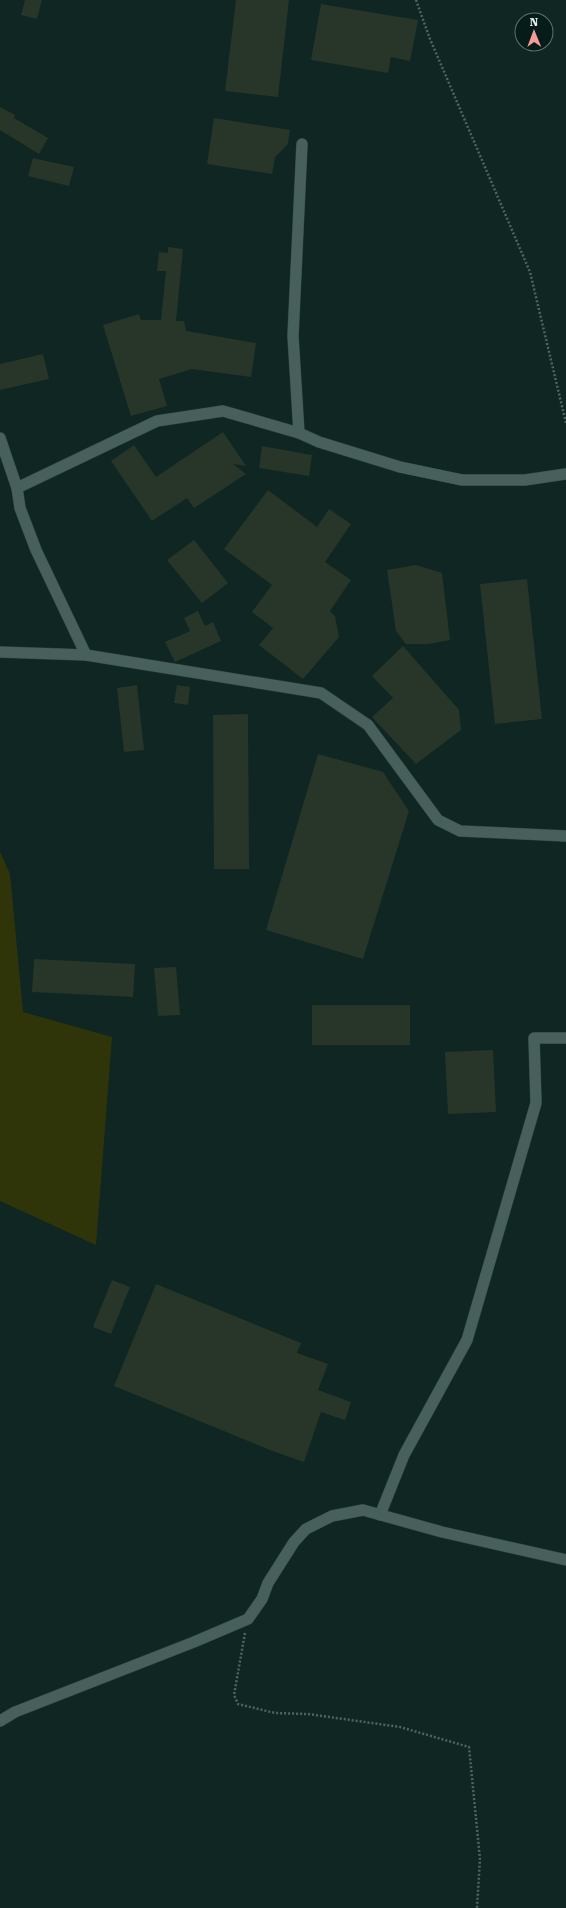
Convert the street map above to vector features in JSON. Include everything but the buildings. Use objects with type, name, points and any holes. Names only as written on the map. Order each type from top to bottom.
[{"type":"street","points":[[299,434],[293,336],[302,144]]},
{"type":"street","points":[[17,488],[157,421],[223,411],[400,467],[462,480],[525,480],[566,474]]},
{"type":"street","points":[[0,438],[17,488],[20,508],[36,550],[86,655]]},
{"type":"street","points":[[0,652],[86,655],[321,693],[368,725],[438,820],[460,831],[566,836]]},
{"type":"street","points":[[380,1515],[404,1456],[467,1340],[536,1103],[534,1038],[566,1038]]},
{"type":"street","points":[[0,1721],[15,1712],[194,1642],[248,1618],[262,1599],[268,1583],[294,1542],[306,1529],[332,1516],[363,1510],[442,1532],[566,1560]]},
{"type":"path","points":[[416,0],[430,39],[530,272],[566,423]]},
{"type":"path","points":[[248,1618],[234,1695],[238,1704],[274,1713],[308,1714],[400,1727],[469,1747],[480,1859],[477,1908]]},
{"type":"green space","points":[[0,852],[10,874],[23,1012],[112,1037],[96,1245],[0,1201]]}]
